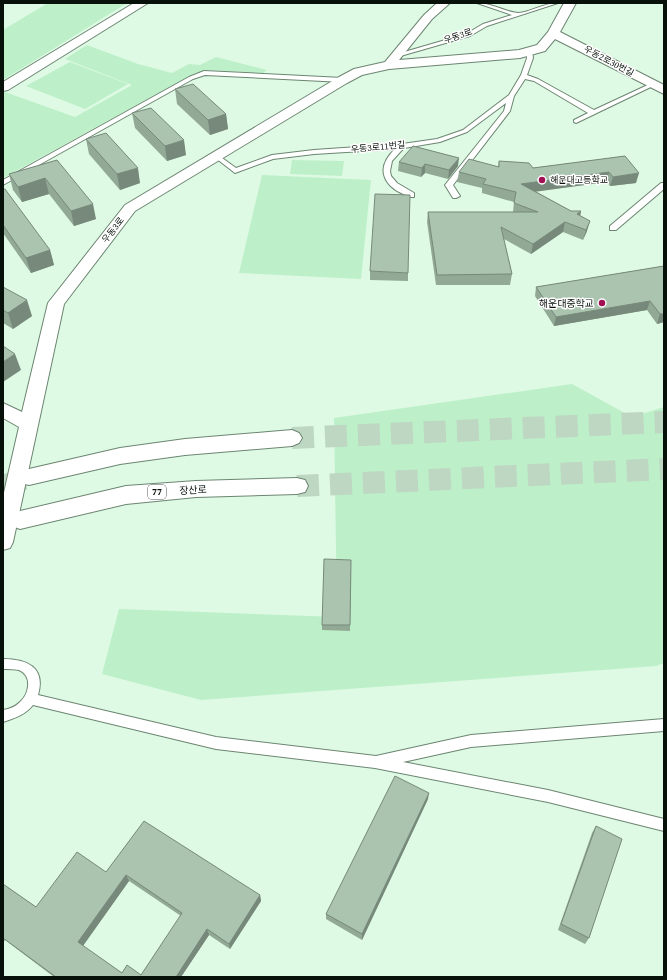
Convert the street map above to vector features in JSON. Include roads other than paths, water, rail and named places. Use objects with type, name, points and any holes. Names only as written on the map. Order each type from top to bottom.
[{"type":"highway","points":[[28,478],[120,456],[185,447],[292,438]]},
{"type":"highway","name":"장산로","points":[[20,520],[126,495],[196,489],[297,486]]},
{"type":"street","points":[[3,86],[142,3]]},
{"type":"street","points":[[393,60],[428,17],[444,3]]},
{"type":"street","points":[[393,60],[520,54],[541,48],[553,33],[570,3]]},
{"type":"street","name":"우동2로30번길","points":[[553,33],[659,87]]},
{"type":"street","name":"우동3로","points":[[3,542],[56,303],[130,208],[343,80],[358,72],[393,60]]},
{"type":"street","points":[[3,410],[29,424]]},
{"type":"lane","points":[[480,3],[519,15],[555,3]]},
{"type":"lane","name":"우동3로","points":[[393,60],[468,35],[486,25],[519,15]]},
{"type":"lane","name":"우동3로11번길","points":[[216,156],[234,171],[272,158],[314,152],[402,146],[438,141],[465,131],[511,96],[523,76],[530,58],[529,51]]},
{"type":"lane","points":[[3,183],[191,78],[204,73],[343,80]]},
{"type":"lane","points":[[523,76],[536,80],[594,113]]},
{"type":"lane","points":[[576,121],[659,87]]},
{"type":"lane","points":[[456,196],[449,185],[507,111],[511,96]]},
{"type":"lane","points":[[402,146],[390,155],[386,169],[390,181],[411,195]]},
{"type":"lane","points":[[612,228],[664,185]]},
{"type":"lane","points":[[3,664],[20,664],[28,668],[33,674],[35,682],[35,690],[31,699],[16,713],[3,716]]},
{"type":"lane","points":[[31,699],[216,743],[375,762],[548,796],[664,825]]},
{"type":"lane","points":[[375,762],[471,741],[664,725]]},
{"type":"tunnel","points":[[292,438],[664,422]]},
{"type":"tunnel","points":[[297,486],[664,469]]},
{"type":"tunnel","points":[[3,486],[29,477]]},
{"type":"place","name":"해운대고등학교","points":[[542,180]]},
{"type":"place","name":"해운대중학교","points":[[602,303]]}]
